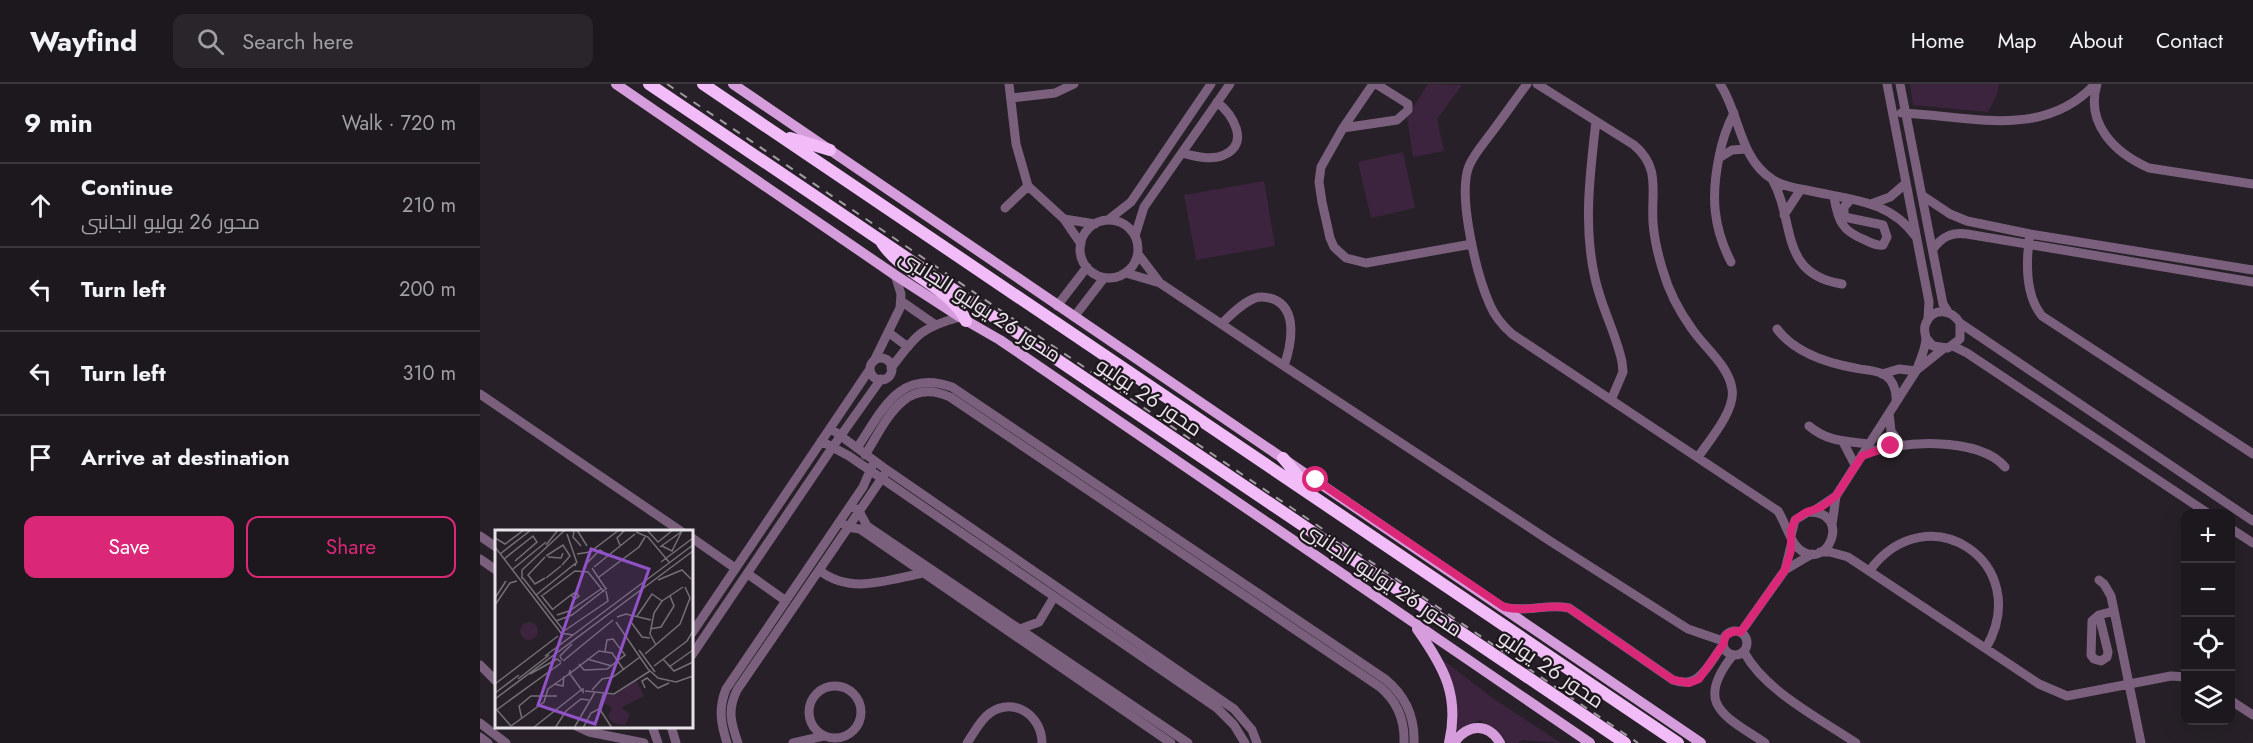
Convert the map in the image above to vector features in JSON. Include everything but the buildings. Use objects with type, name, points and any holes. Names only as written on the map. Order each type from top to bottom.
[{"type":"highway","name":"محور 26 يوليو","points":[[649,84],[1625,743]]},
{"type":"highway","name":"محور 26 يوليو","points":[[703,84],[1678,743]]},
{"type":"highway","points":[[778,135],[830,150]]},
{"type":"highway","points":[[878,237],[893,258],[955,303],[961,310],[963,319]]},
{"type":"highway","points":[[1283,458],[1315,497]]},
{"type":"main road","name":"محور 26 يوليو الجانبى","points":[[616,84],[895,274],[963,319],[1000,340],[1590,743]]},
{"type":"main road","name":"محور 26 يوليو الجانبى","points":[[733,84],[1701,743]]},
{"type":"main road","points":[[1414,624],[1437,658],[1447,679],[1453,711],[1449,743]]},
{"type":"main road","points":[[1454,743],[1467,729],[1480,727],[1491,731],[1500,743]]},
{"type":"street","points":[[1009,84],[1016,144],[1028,186],[1064,219],[1081,244],[1083,260],[1087,267],[1097,276],[1104,278],[1126,273],[1136,262],[1138,255],[1135,236],[1144,207],[1230,84]]},
{"type":"street","points":[[1011,98],[1055,93],[1074,84]]},
{"type":"street","points":[[1081,244],[1088,229],[1108,220],[1131,202],[1211,84]]},
{"type":"street","points":[[1343,128],[1397,120],[1408,110],[1408,104],[1375,84],[1343,128],[1324,159],[1319,182],[1330,238],[1340,252],[1353,261],[1366,263],[1472,244]]},
{"type":"street","points":[[1527,84],[1476,153],[1468,167],[1465,182],[1472,244],[1489,305],[1503,326],[1778,511],[1800,550],[1816,553],[1830,552],[1848,557],[2039,684],[2061,694],[2079,694],[2171,676],[2181,677]]},
{"type":"street","points":[[1538,84],[1634,145],[1646,157],[1654,178],[1654,228],[1663,274],[1678,308],[1730,380],[1733,398],[1730,408],[1698,458]]},
{"type":"street","points":[[1720,84],[1734,113],[1746,149],[1772,179],[1779,193],[1790,242],[1803,266],[1825,282],[1842,284]]},
{"type":"street","points":[[1785,570],[1829,545],[1836,496],[1916,371],[1926,338],[1924,328],[1930,312],[1929,302],[1887,84]]},
{"type":"street","points":[[1900,84],[1943,304],[1948,312]]},
{"type":"street","points":[[1893,113],[2006,122],[2042,116],[2074,102],[2096,84]]},
{"type":"street","points":[[2096,84],[2094,110],[2104,134],[2109,142],[2133,161],[2149,168],[2253,184]]},
{"type":"street","points":[[1182,153],[1197,157],[1216,157],[1230,151],[1235,145],[1238,137],[1236,126],[1228,111],[1218,102]]},
{"type":"street","points":[[2074,102],[2082,102],[2094,110]]},
{"type":"street","points":[[1731,262],[1719,237],[1713,205],[1714,183],[1725,131],[1734,113]]},
{"type":"street","points":[[1596,121],[1588,195],[1589,239],[1597,287],[1622,362],[1623,372],[1611,400]]},
{"type":"street","points":[[1719,158],[1732,150],[1746,149]]},
{"type":"street","points":[[1772,179],[1802,189],[1871,204],[1897,216],[1916,237]]},
{"type":"street","points":[[1871,204],[1890,197],[1905,184]]},
{"type":"street","points":[[1005,208],[1028,186]]},
{"type":"street","points":[[1784,214],[1802,189]]},
{"type":"street","points":[[1834,196],[1846,231],[1878,246],[1887,242],[1886,232],[1881,223],[1842,218]]},
{"type":"street","points":[[1923,196],[1964,220],[2030,234],[2253,270]]},
{"type":"street","points":[[1842,218],[1844,207],[1850,200]]},
{"type":"street","points":[[1064,219],[1095,224]]},
{"type":"street","points":[[1108,220],[1128,227],[1135,236]]},
{"type":"street","points":[[1933,249],[1939,241],[1957,233],[2253,282]]},
{"type":"street","points":[[2030,234],[2028,245],[2031,291],[2042,316],[2253,454]]},
{"type":"street","points":[[1138,255],[1160,283]]},
{"type":"street","points":[[1057,306],[1087,267]]},
{"type":"street","points":[[1126,273],[1160,283],[1550,541],[1688,629],[1723,643],[1726,652],[1733,655]]},
{"type":"street","points":[[693,631],[872,365],[901,301],[895,274]]},
{"type":"street","points":[[1074,317],[1104,278]]},
{"type":"street","points":[[1221,324],[1255,298],[1266,297],[1280,303],[1289,315],[1291,324],[1289,351],[1284,366]]},
{"type":"street","points":[[901,301],[934,324]]},
{"type":"street","points":[[1928,318],[1937,312],[1953,314],[1960,323],[1977,336],[2111,423],[2253,521]]},
{"type":"street","points":[[693,654],[832,447],[842,437],[881,380],[887,377],[891,368],[922,332],[934,324],[963,319]]},
{"type":"street","points":[[1777,329],[1784,338],[1810,354],[1850,368],[1882,374],[1899,369],[1916,371],[1948,348],[1961,334],[1960,323]]},
{"type":"street","points":[[888,332],[908,347]]},
{"type":"street","points":[[1926,338],[1933,346],[1967,353],[2203,509]]},
{"type":"street","points":[[872,365],[883,358],[889,362],[891,368]]},
{"type":"street","points":[[872,365],[875,378],[881,380]]},
{"type":"street","points":[[1882,374],[1894,386],[1896,402]]},
{"type":"street","points":[[857,448],[889,399],[897,392],[905,387],[924,382],[952,387],[1391,690],[1403,721],[1404,743]]},
{"type":"street","points":[[866,455],[897,406],[904,399],[922,392],[941,393],[950,397],[1391,690],[1401,694],[1413,723],[1414,743]]},
{"type":"street","points":[[482,399],[680,530]]},
{"type":"street","points":[[1889,413],[1891,431],[1901,445]]},
{"type":"street","points":[[2101,442],[2104,432],[2111,423]]},
{"type":"street","points":[[1809,426],[1825,437],[1843,442],[1869,444]]},
{"type":"street","points":[[830,428],[874,461],[1234,709],[1248,724],[1257,743]]},
{"type":"street","points":[[2112,449],[2121,440],[2123,432]]},
{"type":"street","points":[[821,441],[849,456],[1217,708],[1234,724],[1245,743]]},
{"type":"street","points":[[1843,442],[1856,465]]},
{"type":"street","points":[[1862,456],[1881,448],[1901,445],[1940,445],[1992,455],[2005,467]]},
{"type":"street","points":[[855,508],[874,461]]},
{"type":"street","points":[[738,743],[730,720],[734,696],[819,570],[855,508],[881,480],[887,470]]},
{"type":"street","points":[[1741,632],[1785,570],[1795,520],[1836,496]]},
{"type":"street","points":[[855,508],[867,526],[1188,743]]},
{"type":"street","points":[[1778,511],[1824,515],[1838,545],[1848,557]]},
{"type":"street","points":[[844,525],[860,530],[1168,742]]},
{"type":"street","points":[[727,743],[720,716],[726,689],[786,601],[844,525]]},
{"type":"street","points":[[2235,531],[2253,543]]},
{"type":"street","points":[[480,536],[495,546]]},
{"type":"street","points":[[1870,570],[1890,548],[1918,537],[1948,539],[1970,549],[1986,564],[1998,591],[2000,606],[1998,621],[1986,648]]},
{"type":"street","points":[[693,539],[735,568]]},
{"type":"street","points":[[480,560],[495,569]]},
{"type":"street","points":[[819,570],[834,580],[859,585],[923,573]]},
{"type":"street","points":[[748,573],[786,601]]},
{"type":"street","points":[[2099,580],[2108,590],[2114,611],[2141,743]]},
{"type":"street","points":[[1043,645],[1039,634],[1039,622],[1054,597]]},
{"type":"street","points":[[1504,607],[1526,610],[1555,606],[1569,608],[1668,676],[1684,683],[1699,679],[1728,633],[1741,632],[1747,642],[1744,652],[1755,670],[1769,684],[1856,743]]},
{"type":"street","points":[[2099,615],[2114,611]]},
{"type":"street","points":[[1020,629],[1039,622]]},
{"type":"street","points":[[1744,652],[1733,655],[1726,664],[1715,686],[1716,705],[1726,717],[1765,743]]},
{"type":"street","points":[[480,665],[495,680]]},
{"type":"street","points":[[793,743],[824,736],[842,738],[853,732],[860,722],[861,710],[858,698],[843,687],[825,687],[812,699],[809,718],[814,729],[824,736]]},
{"type":"street","points":[[2235,703],[2253,715]]},
{"type":"street","points":[[967,743],[986,716],[993,711],[1010,707],[1026,711],[1033,717],[1042,733],[1042,743]]},
{"type":"street","points":[[480,723],[506,743]]},
{"type":"street","points":[[581,728],[644,743]]},
{"type":"street","points":[[653,728],[658,743]]},
{"type":"street","points":[[672,728],[676,743]]},
{"type":"street","points":[[480,737],[488,743]]},
{"type":"shaded area","points":[[1428,84],[1462,85],[1437,119],[1444,151],[1413,157],[1407,117]]},
{"type":"shaded area","points":[[1910,84],[1999,84],[1988,112],[1913,105]]},
{"type":"shaded area","points":[[1403,152],[1415,208],[1371,218],[1358,162]]},
{"type":"shaded area","points":[[1264,181],[1275,246],[1196,260],[1184,195]]},
{"type":"shaded area","points":[[1443,660],[1494,699],[1561,743],[1522,740],[1517,743],[1507,743],[1498,731],[1480,720],[1457,730]]},
{"type":"railway","points":[[667,84],[1638,743]]},
{"type":"route","points":[[1316,480],[1504,607],[1526,610],[1555,606],[1569,608],[1673,680],[1689,683],[1699,679],[1703,674],[1723,645],[1728,633],[1741,632],[1776,584],[1789,559],[1791,530],[1795,520],[1821,507],[1836,496],[1862,456],[1891,446]]}]
